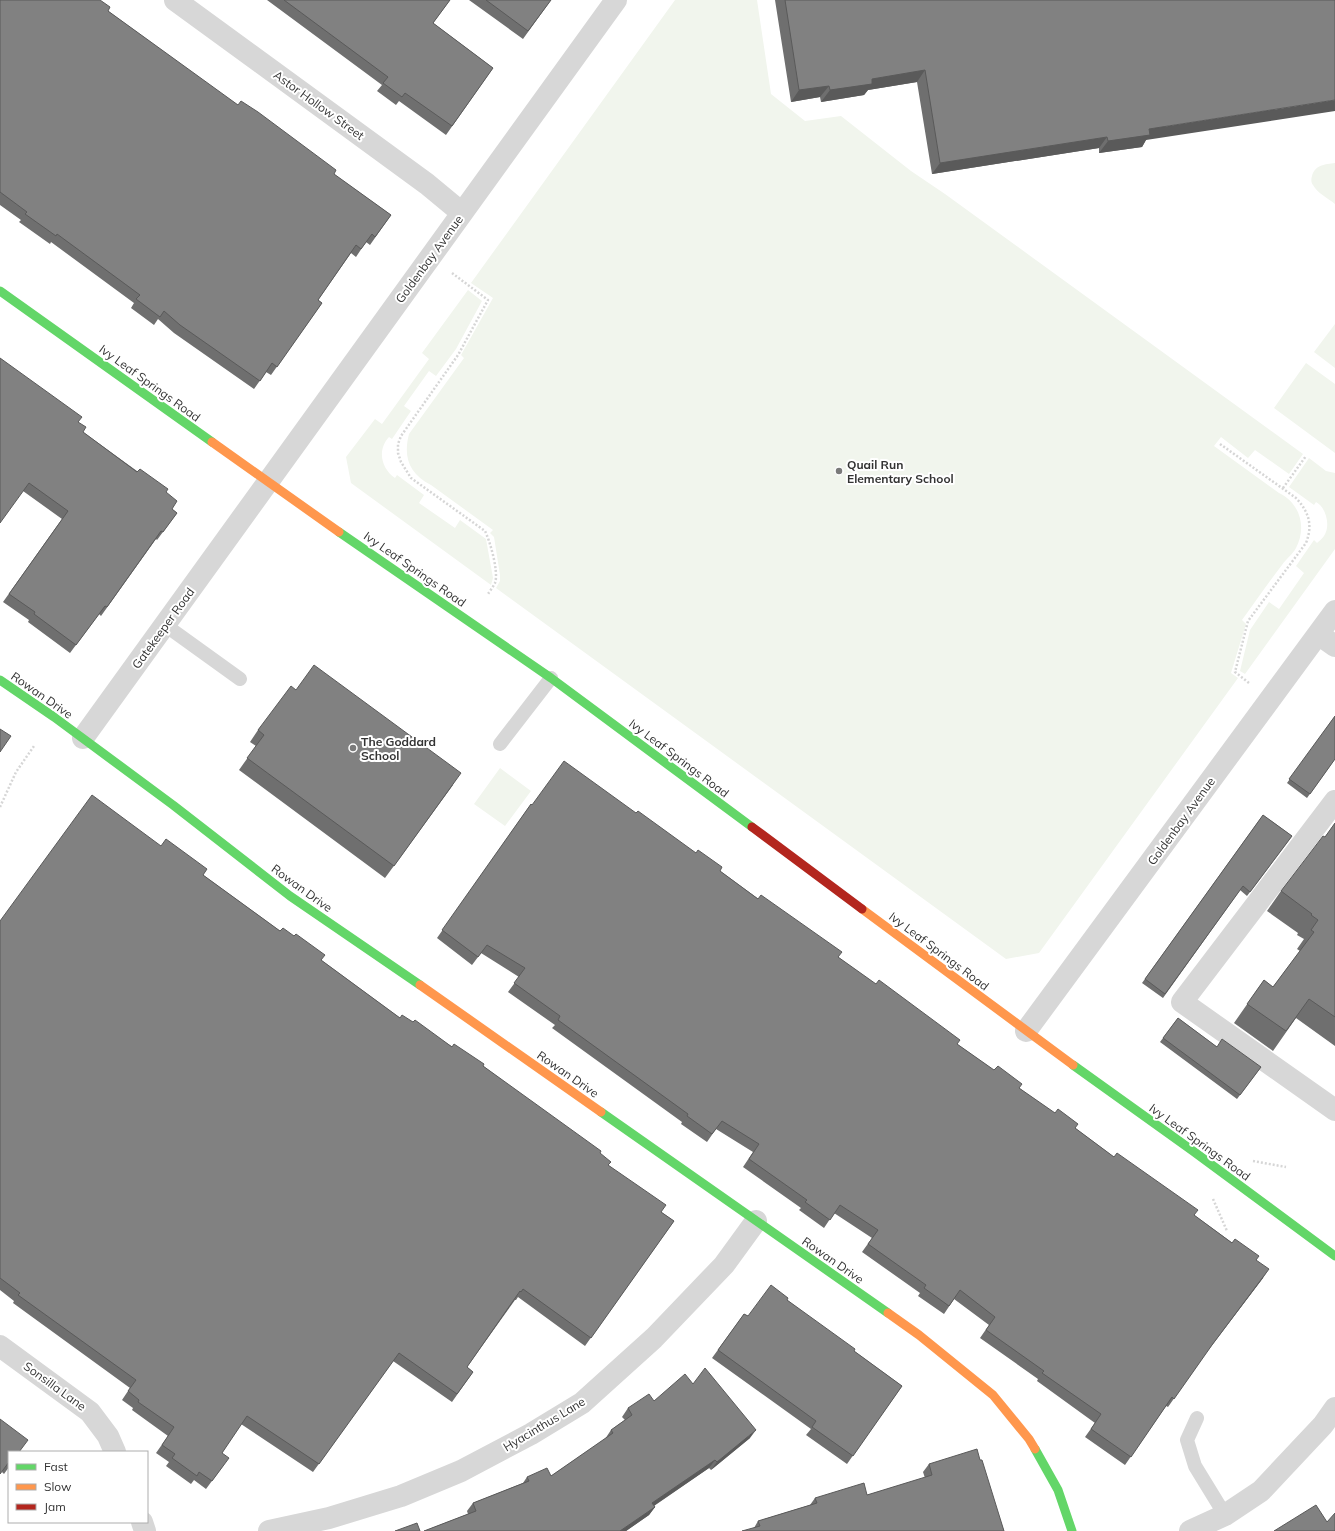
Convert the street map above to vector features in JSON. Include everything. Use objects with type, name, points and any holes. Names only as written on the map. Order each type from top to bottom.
[{"type":"street","name":"Astor Hollow Street","points":[[175,0],[427,184],[462,213]]},
{"type":"street","name":"Goldenbay Avenue","points":[[242,518],[616,0]]},
{"type":"street","name":"Ivy Leaf Springs Road","points":[[0,291],[268,482],[551,678],[1026,1031],[1193,1151],[1335,1256]]},
{"type":"street","name":"Gatekeeper Road","points":[[83,738],[242,518]]},
{"type":"street","name":"Goldenbay Avenue","points":[[1026,1031],[1270,699],[1326,640],[1335,610]]},
{"type":"street","name":"Rowan Drive","points":[[0,680],[83,738],[173,805],[290,896],[919,1335],[993,1395],[1029,1439],[1058,1490],[1072,1531]]},
{"type":"street","points":[[1335,801],[1182,1002],[1335,1110]]},
{"type":"street","name":"Hyacinthus Lane","points":[[270,1531],[329,1518],[401,1496],[461,1470],[526,1437],[582,1403],[654,1338],[724,1265],[756,1221]]},
{"type":"street","name":"Sonsilla Lane","points":[[0,1346],[90,1412],[108,1436],[116,1451]]},
{"type":"street","points":[[1190,1531],[1225,1515],[1262,1490],[1323,1425],[1335,1408]]},
{"type":"lane","points":[[165,625],[240,679]]},
{"type":"lane","points":[[500,744],[551,678]]},
{"type":"lane","points":[[1196,1418],[1187,1440],[1195,1466],[1225,1515]]},
{"type":"path","points":[[431,257],[488,300],[458,355],[400,436],[398,453],[401,462],[411,478],[485,531],[489,539],[496,575],[495,583],[488,594]]},
{"type":"path","points":[[1220,444],[1296,498],[1306,510],[1310,523],[1306,543],[1248,622],[1235,672],[1270,699]]},
{"type":"path","points":[[1283,488],[1306,456]]},
{"type":"path","points":[[0,807],[16,772],[34,746]]},
{"type":"shaded area","name":"Quail Run Elementary School","points":[[675,0],[757,0],[771,94],[805,121],[841,116],[911,171],[945,194],[1303,454],[1289,474],[1255,450],[1248,458],[1221,437],[1214,446],[1286,497],[1292,503],[1300,516],[1301,532],[1299,540],[1295,550],[1242,620],[1246,624],[1231,673],[1238,678],[1039,953],[1006,959],[496,588],[500,581],[500,575],[494,537],[490,533],[493,530],[431,485],[423,481],[417,476],[410,464],[407,450],[409,434],[464,358],[461,355],[493,298],[471,283]]},
{"type":"shaded area","points":[[1335,163],[1335,204],[1317,190],[1312,184],[1311,180],[1315,169],[1324,165]]},
{"type":"shaded area","points":[[468,290],[482,301],[456,349],[436,376],[429,371],[404,406],[411,411],[392,439],[389,437],[385,442],[382,459],[390,474],[395,478],[397,475],[424,495],[419,503],[455,528],[460,520],[486,539],[493,578],[491,585],[351,483],[346,457],[375,419],[382,424],[429,359],[422,353]]},
{"type":"shaded area","points":[[1335,324],[1335,368],[1314,352]]},
{"type":"shaded area","points":[[1306,363],[1335,384],[1335,453],[1274,408]]},
{"type":"shaded area","points":[[1309,458],[1326,471],[1335,473],[1335,549],[1245,674],[1240,671],[1250,630],[1269,602],[1279,609],[1304,573],[1296,566],[1314,540],[1317,543],[1326,532],[1327,522],[1325,512],[1320,504],[1316,502],[1314,505],[1289,487]]},
{"type":"shaded area","points":[[500,768],[531,791],[505,826],[474,804]]},
{"type":"building","points":[[0,0],[100,0],[110,7],[108,11],[238,105],[241,101],[258,112],[336,170],[334,174],[391,215],[375,237],[372,234],[361,249],[356,245],[318,300],[322,303],[277,367],[272,363],[260,381],[180,325],[164,311],[160,317],[136,299],[140,295],[57,234],[56,236],[25,214],[27,212],[0,192]]},
{"type":"building","points":[[284,0],[450,0],[433,23],[493,68],[452,126],[405,93],[402,97],[383,83],[388,77]]},
{"type":"building","points":[[486,0],[551,0],[528,31]]},
{"type":"building","points":[[785,0],[1335,0],[1335,100],[1149,129],[1150,135],[1108,141],[1107,137],[940,163],[925,70],[872,79],[872,84],[830,90],[829,86],[799,90]]},
{"type":"building","points":[[0,358],[82,417],[78,422],[86,427],[83,432],[137,472],[140,469],[168,489],[166,492],[177,501],[172,509],[177,513],[163,532],[161,531],[107,607],[105,606],[76,645],[34,614],[35,612],[9,594],[68,511],[29,483],[0,523]]},
{"type":"building","points":[[314,665],[461,773],[394,866],[247,758],[264,735],[258,730],[291,686],[296,690]]},
{"type":"building","points":[[1335,716],[1335,759],[1310,794],[1289,779]]},
{"type":"building","points":[[0,729],[11,736],[0,752]]},
{"type":"building","points":[[564,761],[636,813],[638,811],[696,853],[698,850],[722,867],[720,871],[758,899],[761,895],[842,952],[838,957],[876,984],[879,980],[960,1040],[957,1044],[994,1070],[998,1066],[1022,1084],[1019,1088],[1055,1113],[1058,1109],[1078,1124],[1075,1128],[1114,1157],[1117,1153],[1198,1210],[1194,1215],[1232,1243],[1235,1239],[1259,1256],[1256,1260],[1269,1269],[1174,1399],[1172,1397],[1131,1457],[1091,1429],[1101,1414],[1042,1373],[1044,1371],[986,1330],[995,1317],[960,1290],[949,1306],[924,1288],[926,1285],[868,1244],[878,1230],[840,1205],[830,1220],[805,1202],[807,1200],[749,1159],[759,1144],[722,1121],[712,1134],[687,1116],[688,1114],[558,1020],[560,1016],[514,983],[525,968],[487,945],[478,957],[442,930],[531,804],[532,805]]},
{"type":"building","points":[[92,795],[161,846],[166,839],[207,869],[203,875],[280,931],[283,928],[294,936],[296,934],[325,955],[321,960],[400,1018],[402,1015],[413,1022],[415,1020],[452,1047],[454,1044],[484,1064],[483,1066],[601,1151],[600,1153],[611,1162],[608,1165],[666,1205],[661,1212],[674,1221],[591,1338],[523,1289],[521,1292],[520,1291],[467,1367],[473,1372],[457,1394],[399,1353],[319,1464],[247,1416],[222,1453],[229,1458],[212,1481],[199,1472],[197,1476],[172,1458],[175,1454],[162,1445],[174,1427],[138,1402],[139,1400],[128,1391],[136,1380],[18,1295],[20,1293],[0,1278],[0,921]]},
{"type":"building","points":[[1263,815],[1292,836],[1250,892],[1243,886],[1165,994],[1145,979]]},
{"type":"building","points":[[1335,823],[1335,1017],[1309,999],[1286,1031],[1247,1004],[1264,980],[1273,987],[1314,932],[1311,930],[1318,920],[1281,891],[1323,836],[1325,837]]},
{"type":"building","points":[[1178,1018],[1217,1047],[1222,1039],[1261,1067],[1240,1095],[1163,1038]]},
{"type":"building","points":[[771,1285],[788,1298],[787,1300],[855,1349],[854,1351],[902,1386],[853,1456],[812,1427],[816,1421],[718,1350],[744,1314],[748,1316]]},
{"type":"building","points":[[705,1368],[756,1430],[717,1462],[715,1460],[652,1503],[655,1507],[620,1531],[424,1531],[476,1511],[473,1503],[529,1481],[527,1477],[547,1468],[551,1476],[613,1433],[611,1430],[632,1415],[628,1408],[649,1394],[654,1401],[685,1374],[693,1384]]},
{"type":"building","points":[[0,1419],[28,1440],[20,1451],[8,1451],[8,1463],[0,1474]]},
{"type":"building","points":[[977,1449],[980,1460],[982,1460],[1004,1531],[742,1531],[760,1526],[758,1521],[817,1503],[815,1498],[864,1483],[867,1495],[932,1475],[929,1464]]},
{"type":"building","points":[[1316,1505],[1327,1522],[1335,1513],[1335,1531],[1274,1531]]},
{"type":"building","points":[[417,1523],[420,1531],[395,1531]]},
{"type":"traffic: fast","points":[[0,291],[212,442]]},
{"type":"traffic: fast","points":[[339,532],[551,678],[752,827]]},
{"type":"traffic: fast","points":[[0,680],[54,717],[173,805],[290,896],[420,985]]},
{"type":"traffic: fast","points":[[1073,1065],[1335,1256]]},
{"type":"traffic: fast","points":[[601,1112],[888,1313]]},
{"type":"traffic: fast","points":[[1035,1449],[1058,1490],[1072,1531]]},
{"type":"traffic: slow","points":[[212,442],[339,532]]},
{"type":"traffic: slow","points":[[862,909],[1073,1065]]},
{"type":"traffic: slow","points":[[420,985],[601,1112]]},
{"type":"traffic: slow","points":[[888,1313],[919,1335],[993,1395],[1029,1439],[1035,1449]]},
{"type":"traffic: jam","points":[[752,827],[862,909]]},
{"type":"place","name":"Quail Run Elementary School","points":[[839,471]]},
{"type":"place","name":"The Goddard School","points":[[353,748]]}]
